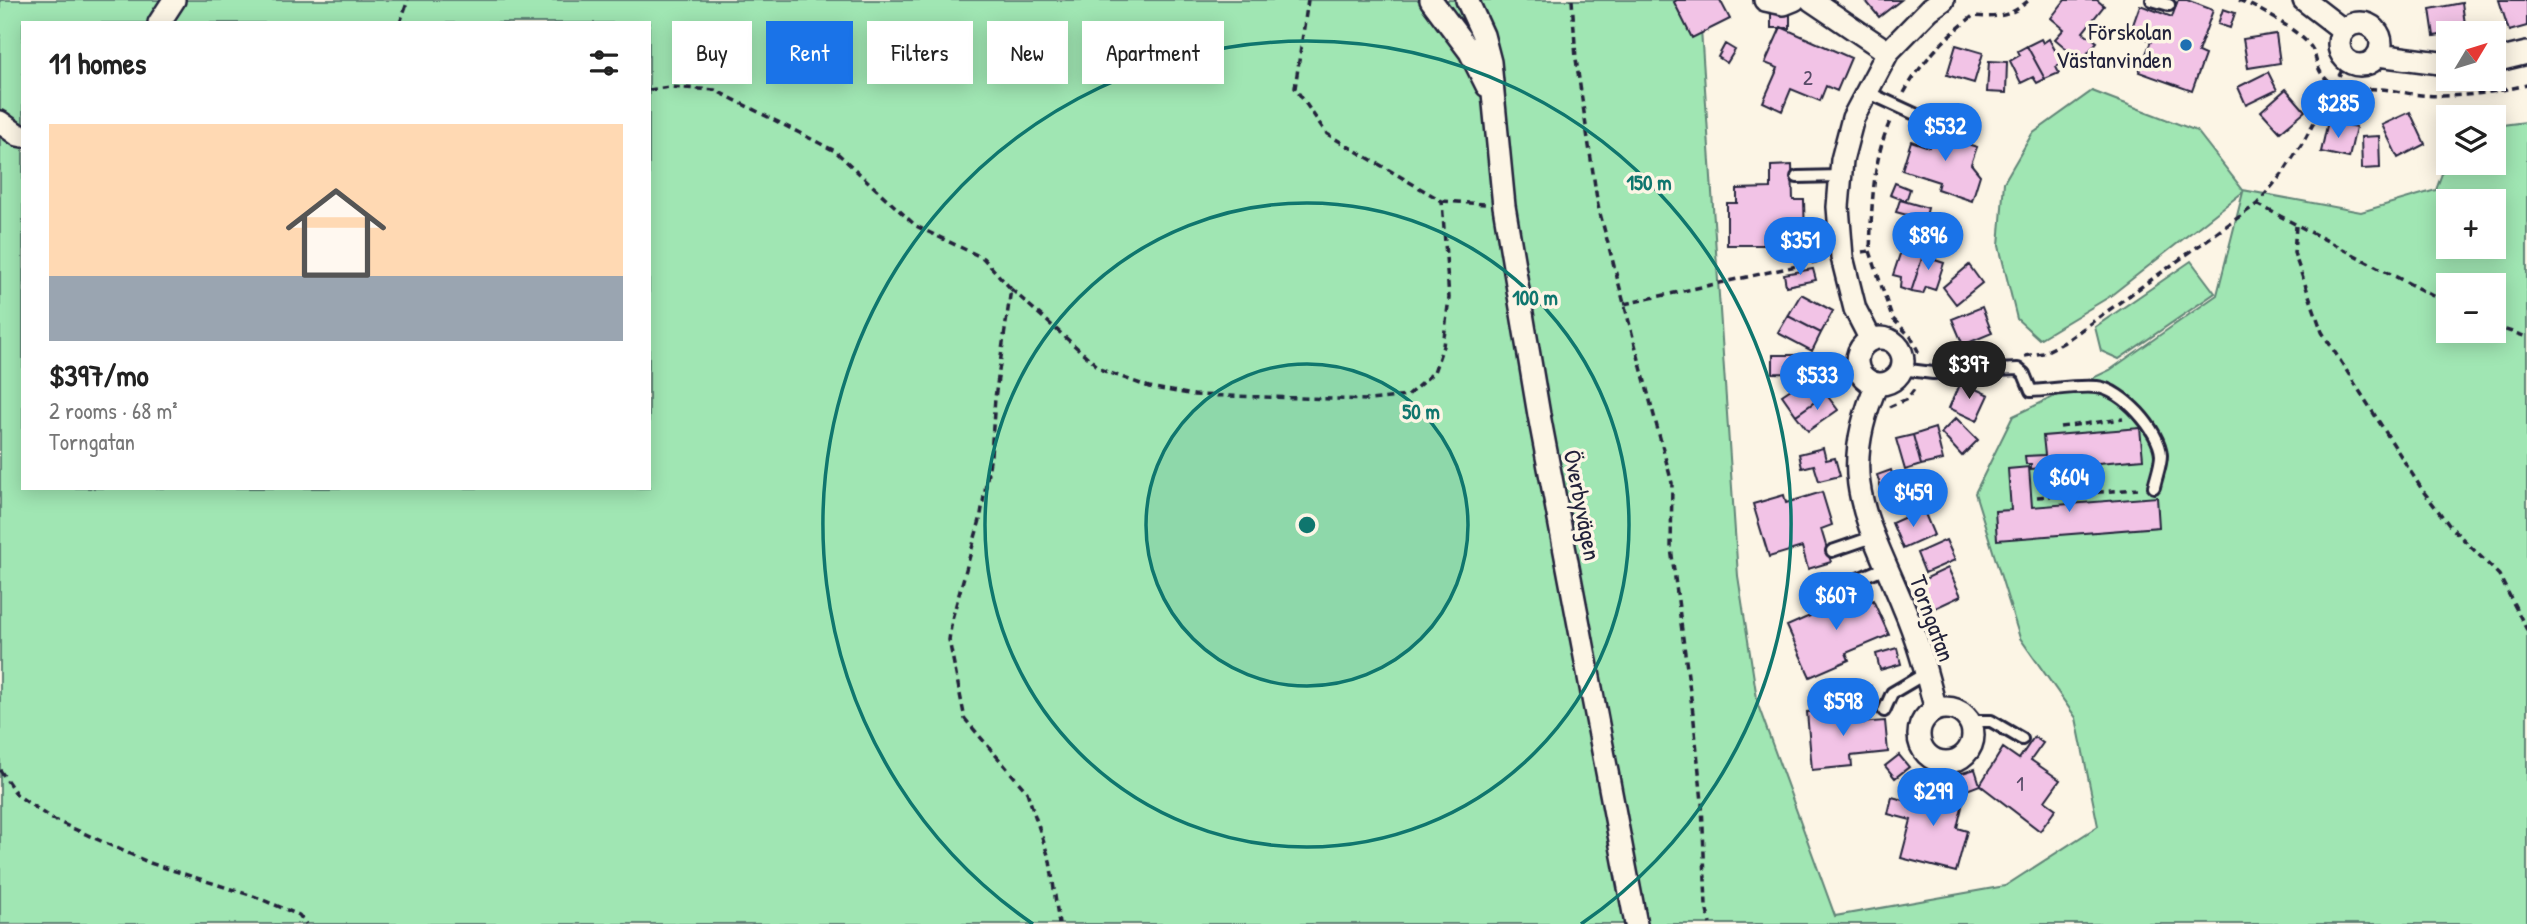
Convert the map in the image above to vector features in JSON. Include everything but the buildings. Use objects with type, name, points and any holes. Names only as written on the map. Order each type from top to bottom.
[{"type":"street","points":[[160,21],[174,0]]},
{"type":"street","name":"Överbyvägen","points":[[1431,0],[1470,52],[1491,94]]},
{"type":"street","name":"Överbyvägen","points":[[1467,0],[1490,62],[1491,94],[1504,206],[1539,415],[1636,924]]},
{"type":"street","points":[[1765,0],[1784,4],[1794,0]]},
{"type":"street","points":[[1811,0],[1888,52]]},
{"type":"street","points":[[1871,340],[1855,309],[1842,257],[1838,207],[1842,160],[1853,118],[1888,52],[1930,9],[1943,0]]},
{"type":"street","points":[[2304,0],[2343,30]]},
{"type":"street","points":[[2362,23],[2375,29],[2381,41],[2378,55],[2360,65],[2347,61],[2342,56],[2338,43],[2343,30],[2362,23]]},
{"type":"street","points":[[2506,58],[2527,53]]},
{"type":"street","points":[[2378,55],[2436,62]]},
{"type":"street","points":[[0,122],[21,136]]},
{"type":"street","points":[[1886,339],[1898,347],[1911,371],[1892,381],[1877,384],[1864,378],[1857,364],[1859,350],[1871,340],[1886,339]]},
{"type":"street","name":"Torngatan","points":[[1877,384],[1859,433],[1856,463],[1860,497],[1873,537],[1905,610],[1936,710]]},
{"type":"street","points":[[1954,709],[1969,721],[1973,739],[1970,748],[1957,760],[1940,762],[1925,753],[1918,737],[1923,721],[1936,710],[1954,709]]},
{"type":"lane","points":[[2152,0],[2169,5]]},
{"type":"lane","points":[[1867,92],[1928,120]]},
{"type":"lane","points":[[1797,177],[1840,176]]},
{"type":"lane","points":[[1911,371],[2018,369],[2024,374],[2031,391],[2097,387],[2109,389],[2136,410],[2158,436],[2161,457],[2154,487]]},
{"type":"lane","points":[[1832,551],[1873,537]]},
{"type":"lane","points":[[1861,600],[1853,581],[1886,567]]},
{"type":"lane","points":[[1884,711],[1892,693],[1926,673]]},
{"type":"lane","points":[[1969,721],[1991,721],[2022,739]]},
{"type":"path","points":[[401,21],[408,0]]},
{"type":"path","points":[[1308,0],[1295,88],[1327,134],[1442,201],[1504,206]]},
{"type":"path","points":[[1572,0],[1576,59],[1598,206],[1672,483],[1671,548],[1695,734],[1702,802],[1706,906],[1710,924]]},
{"type":"path","points":[[2021,356],[2043,353],[2063,344],[2257,204],[2283,173],[2305,139],[2347,61]]},
{"type":"path","points":[[651,90],[669,87],[715,90],[835,151],[916,226],[983,258],[1010,289],[1102,370],[1149,387],[1208,395],[1371,400],[1407,396],[1434,372],[1443,346],[1449,298],[1442,201]]},
{"type":"path","points":[[2257,204],[2436,298]]},
{"type":"path","points":[[2296,226],[2294,253],[2322,332],[2423,491],[2449,525],[2495,569],[2527,630]]},
{"type":"path","points":[[1866,409],[1893,407],[1907,399],[1917,385],[1911,371],[1923,364],[1911,337],[1892,318],[1870,251]]},
{"type":"path","points":[[1010,289],[995,398],[991,455],[980,520],[951,619],[949,640],[965,719],[1027,792],[1050,861],[1059,924]]},
{"type":"path","points":[[2506,330],[2527,337]]},
{"type":"path","points":[[2060,427],[2122,419],[2136,410]]},
{"type":"path","points":[[2037,497],[2154,487]]},
{"type":"path","points":[[0,770],[17,795],[52,819],[150,863],[256,897],[299,915],[306,924]]},
{"type":"green space","points":[[0,0],[1699,0],[1738,576],[1758,705],[1835,916],[2005,886],[2098,826],[2076,718],[2020,638],[1975,493],[2013,416],[2110,370],[2217,295],[2243,192],[2109,297],[2039,339],[2017,319],[1999,246],[2004,182],[2032,134],[2092,91],[2197,131],[2243,190],[2361,212],[2436,190],[2436,259],[2506,259],[2506,189],[2436,189],[2441,175],[2506,175],[2506,125],[2527,122],[2527,924],[0,924]]},
{"type":"green space","points":[[2191,261],[2215,293],[2119,359],[2101,351],[2095,327]]},
{"type":"place","name":"Förskolan Västanvinden","points":[[2186,45]]}]
